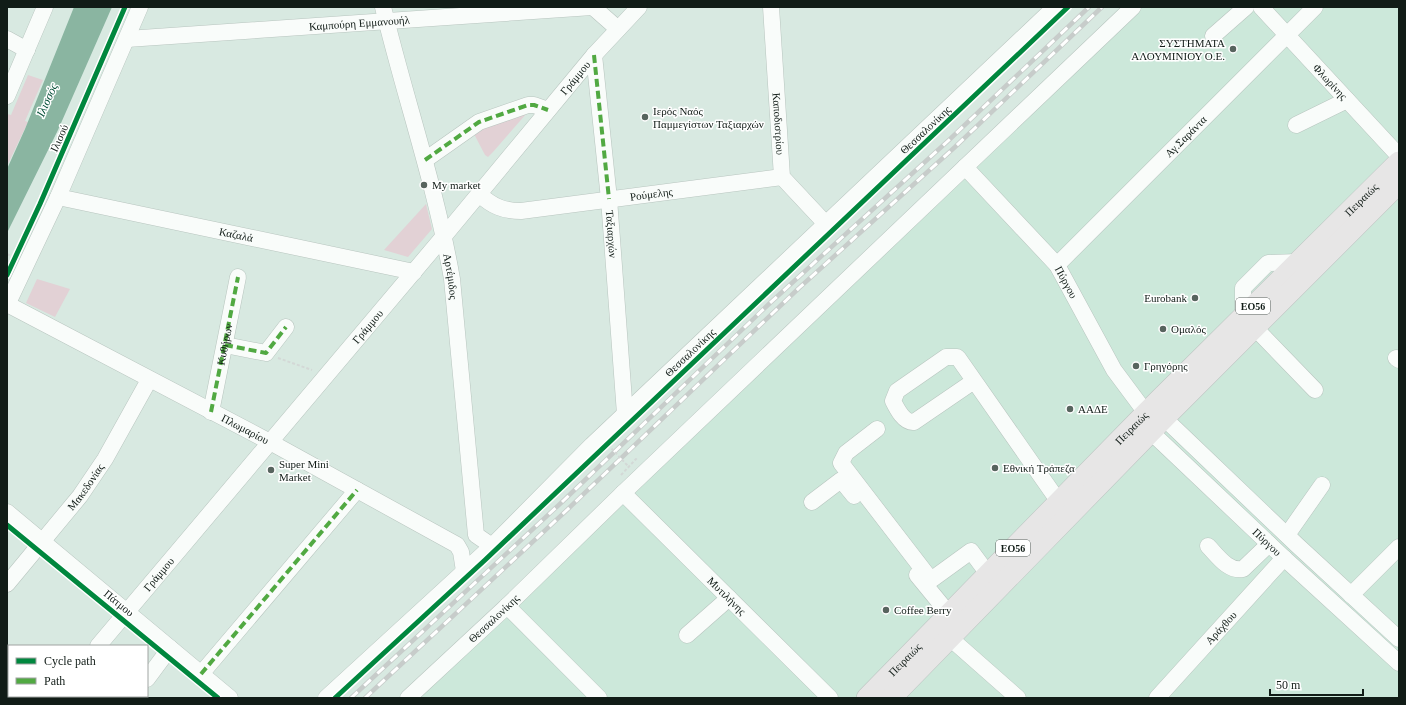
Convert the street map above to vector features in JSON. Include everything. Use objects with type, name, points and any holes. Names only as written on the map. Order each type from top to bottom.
[{"type":"main road","name":"Πειραιώς","points":[[1249,322],[1298,262],[1399,162]]},
{"type":"main road","name":"Πειραιώς","points":[[891,698],[950,638],[1249,322],[1399,183]]},
{"type":"main road","name":"Πειραιώς","points":[[867,698],[1058,502],[1154,421]]},
{"type":"street","points":[[7,96],[45,7]]},
{"type":"street","name":"Ιλισού","points":[[7,305],[58,197],[140,7]]},
{"type":"street","name":"Καμπούρη Εμμανουήλ","points":[[127,39],[384,14],[593,7],[618,29]]},
{"type":"street","name":"Γράμμου","points":[[99,645],[414,272],[594,54],[639,7]]},
{"type":"street","name":"Καποδιστρίου","points":[[771,7],[782,177]]},
{"type":"street","name":"Θεσσαλονίκης","points":[[326,698],[492,546],[625,414],[1055,7]]},
{"type":"street","name":"Θεσσαλονίκης","points":[[408,698],[507,606],[623,493],[1133,7]]},
{"type":"street","points":[[1213,36],[1246,7]]},
{"type":"street","name":"Φλωρίνης","points":[[1261,7],[1399,156]]},
{"type":"street","name":"Αγ.Σαράντα","points":[[1057,265],[1315,7]]},
{"type":"street","name":"Αρτέμιδος","points":[[384,14],[444,236],[452,279],[476,535]]},
{"type":"street","points":[[7,39],[27,50]]},
{"type":"street","name":"Ταξιαρχών","points":[[594,54],[609,199],[625,414]]},
{"type":"street","points":[[1296,126],[1347,100]]},
{"type":"street","points":[[424,160],[479,122],[528,105],[534,105],[548,110]]},
{"type":"street","name":"Πύργου","points":[[965,167],[1057,265],[1114,370],[1154,421],[1269,544],[1399,663]]},
{"type":"street","points":[[782,177],[826,224]]},
{"type":"street","name":"Ρούμελης","points":[[478,194],[494,206],[511,211],[539,209],[782,177]]},
{"type":"street","name":"Καζαλά","points":[[58,197],[414,272]]},
{"type":"street","name":"Κυθήρων","points":[[211,412],[238,277]]},
{"type":"street","name":"Πλωμαρίου","points":[[7,305],[270,442],[457,545]]},
{"type":"street","points":[[1249,322],[1315,390]]},
{"type":"street","points":[[225,345],[266,353],[286,327]]},
{"type":"street","points":[[974,381],[914,422],[910,422],[904,418],[893,401],[897,391],[950,356],[954,356],[959,359],[1058,502]]},
{"type":"street","name":"Μακεδονίας","points":[[7,584],[80,496],[106,459],[149,380]]},
{"type":"street","name":"Πύργου","points":[[1154,421],[1286,535],[1399,639]]},
{"type":"street","points":[[877,429],[846,453],[841,463],[931,580],[971,551],[988,574]]},
{"type":"street","points":[[812,502],[841,480],[949,614]]},
{"type":"street","points":[[1286,535],[1322,485]]},
{"type":"street","points":[[201,674],[357,490]]},
{"type":"street","name":"Μυτιλήνης","points":[[623,493],[830,698]]},
{"type":"street","name":"Πάτμου","points":[[7,512],[230,698]]},
{"type":"street","points":[[464,572],[461,552],[457,545],[476,535],[492,546]]},
{"type":"street","points":[[1208,546],[1230,568],[1238,570],[1243,569],[1269,544]]},
{"type":"street","points":[[1351,595],[1399,547]]},
{"type":"street","name":"Αράχθου","points":[[1157,698],[1284,558]]},
{"type":"street","points":[[687,635],[729,598]]},
{"type":"street","points":[[507,606],[599,698]]},
{"type":"street","points":[[950,638],[1018,698]]},
{"type":"street","points":[[148,678],[170,648]]},
{"type":"path","points":[[13,264],[19,251]]},
{"type":"path","points":[[266,353],[327,374]]},
{"type":"path","points":[[607,444],[628,466]]},
{"type":"path","points":[[620,474],[636,459]]},
{"type":"shaded area","points":[[1141,7],[1399,7],[1399,698],[407,698]]},
{"type":"shaded area","points":[[28,75],[43,80],[25,121],[28,122],[7,166],[7,114],[11,115]]},
{"type":"shaded area","points":[[527,113],[488,157],[485,155],[473,132]]},
{"type":"shaded area","points":[[426,204],[432,229],[408,257],[384,250]]},
{"type":"shaded area","points":[[37,279],[70,289],[55,317],[26,303]]},
{"type":"water","name":"Ιλισσός","points":[[74,7],[112,7],[58,130],[7,233],[7,169],[25,129]]},
{"type":"railway","points":[[351,698],[562,502],[770,303],[949,140],[1089,7]]},
{"type":"railway","points":[[365,698],[568,509],[799,288],[955,147],[1102,7]]},
{"type":"marked path","points":[[594,55],[609,199]]},
{"type":"marked path","points":[[425,160],[479,122],[528,105],[534,105],[548,110]]},
{"type":"marked path","points":[[211,412],[238,277]]},
{"type":"marked path","points":[[225,345],[266,353],[286,327]]},
{"type":"marked path","points":[[201,674],[357,490]]},
{"type":"cycle path","points":[[7,275],[40,204],[125,7]]},
{"type":"cycle path","points":[[335,698],[485,560],[1068,7]]},
{"type":"cycle path","points":[[7,525],[218,698]]},
{"type":"place","name":"ΣΥΣΤΗΜΑΤΑ ΑΛΟΥΜΙΝΙΟΥ Ο.Ε.","points":[[1233,49]]},
{"type":"place","name":"Ιερός Ναός Παμμεγίστων Ταξιαρχών","points":[[645,117]]},
{"type":"place","name":"My market","points":[[424,185]]},
{"type":"place","name":"Eurobank","points":[[1195,298]]},
{"type":"place","name":"Ομαλός","points":[[1163,329]]},
{"type":"place","name":"Γρηγόρης","points":[[1136,366]]},
{"type":"place","name":"ΑΑΔΕ","points":[[1070,409]]},
{"type":"place","name":"Εθνική Τράπεζα","points":[[995,468]]},
{"type":"place","name":"Super Mini Market","points":[[271,470]]},
{"type":"place","name":"Coffee Berry","points":[[886,610]]}]
